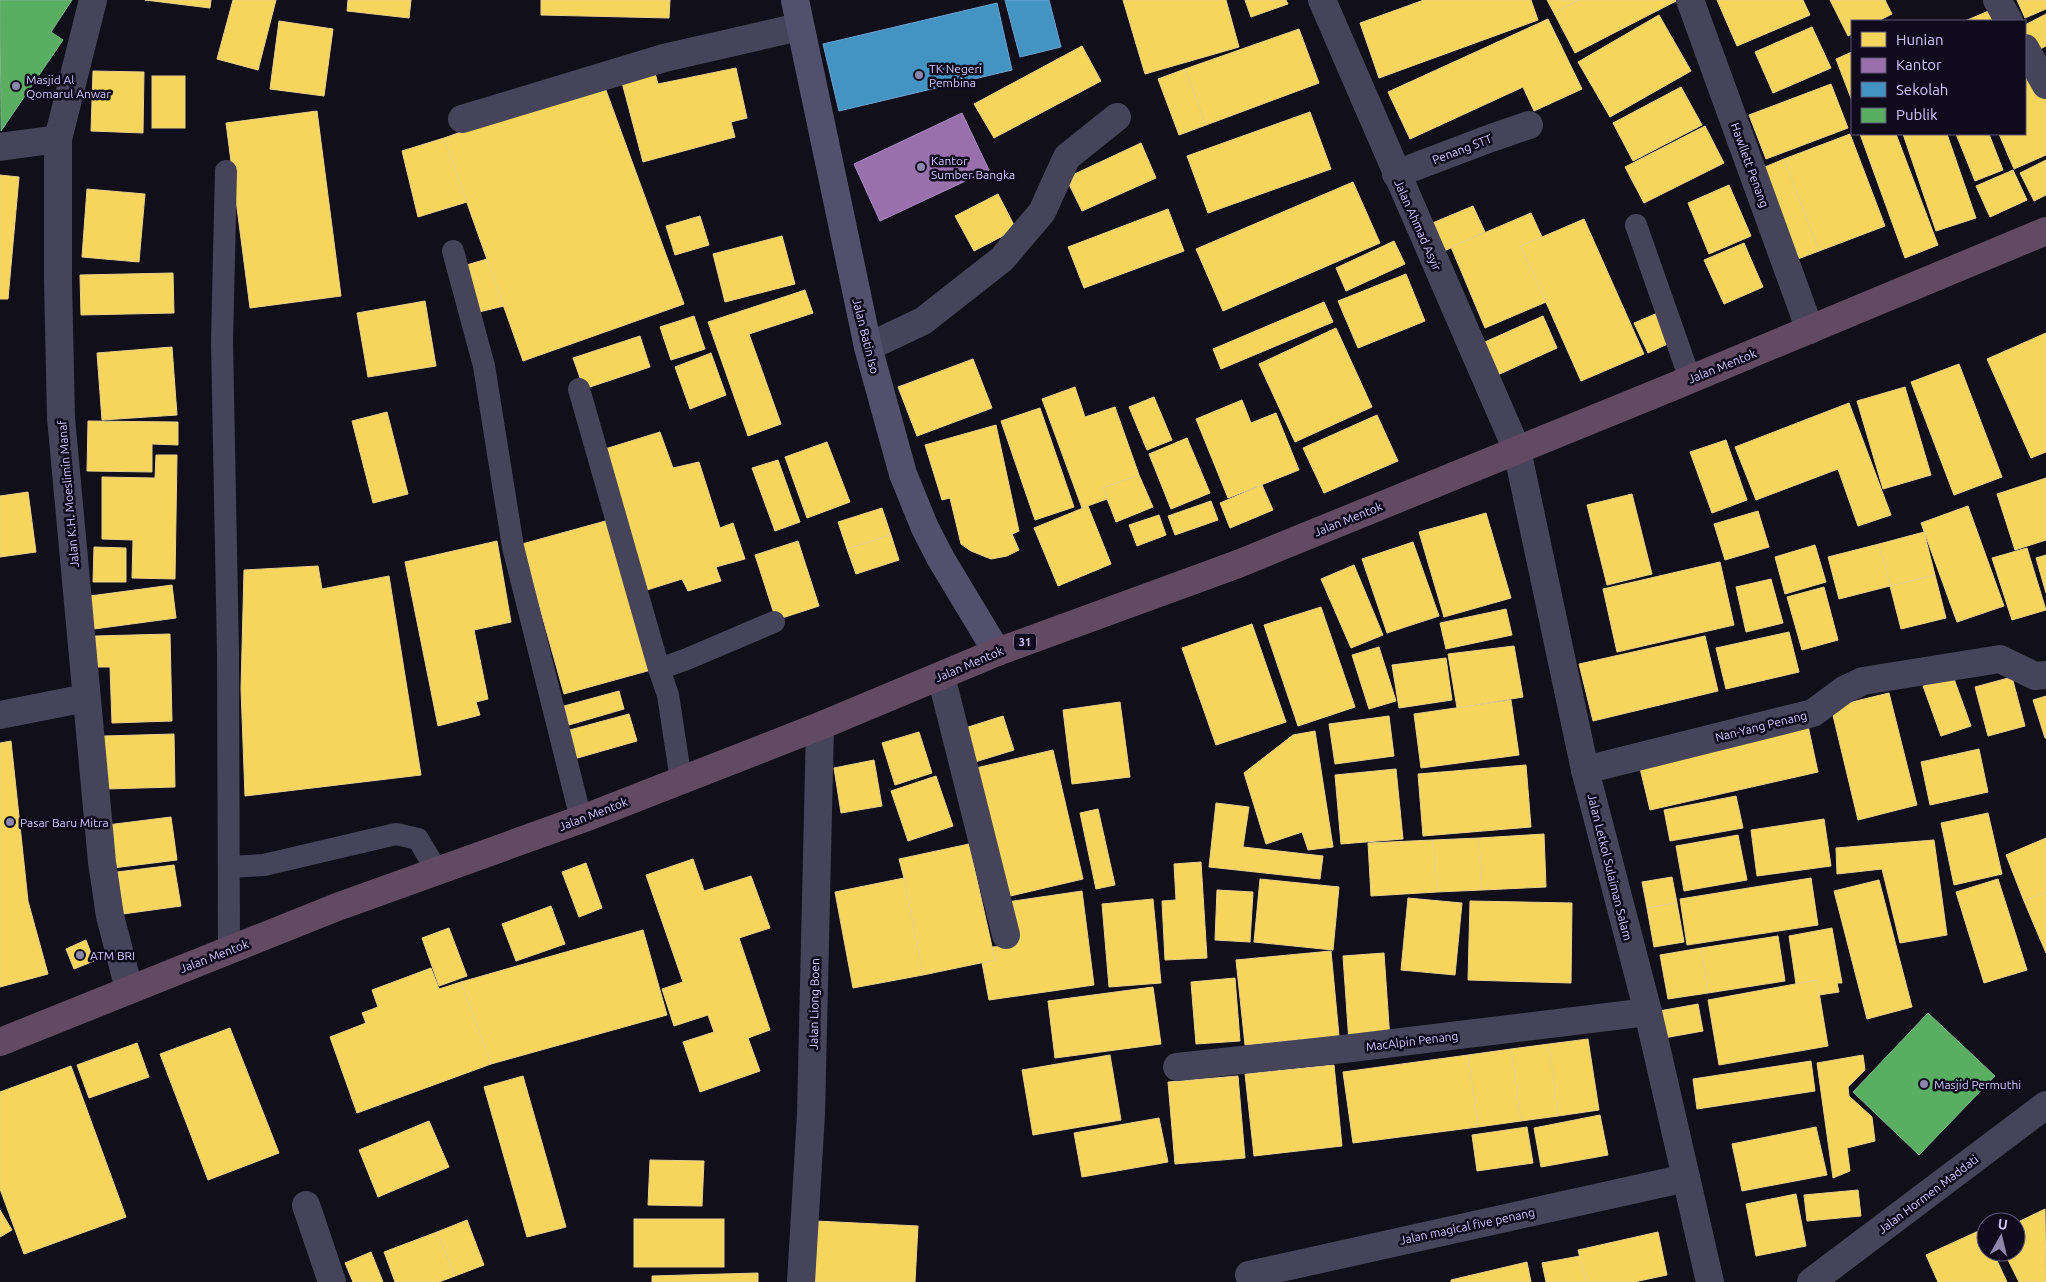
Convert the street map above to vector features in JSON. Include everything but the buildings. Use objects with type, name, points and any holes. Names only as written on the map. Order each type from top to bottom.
[{"type":"highway","name":"Jalan Mentok","points":[[0,1042],[228,950],[436,871],[581,819],[820,726],[997,652],[1238,564],[1690,380],[2046,231]]},
{"type":"street","name":"Jalan K.H. Moeslimin Manaf","points":[[93,0],[58,139],[58,281],[61,418],[102,862],[110,916],[129,989]]},
{"type":"street","name":"Jalan Batin Iso","points":[[795,0],[799,27],[868,347],[903,474],[925,528],[958,589],[997,652]]},
{"type":"street","name":"Jalan Ahmad Asyir","points":[[1322,0],[1517,450]]},
{"type":"street","name":"Hawllett Penang","points":[[1690,0],[1810,330]]},
{"type":"street","points":[[1997,0],[2009,20]]},
{"type":"street","points":[[462,119],[664,58],[799,27]]},
{"type":"street","points":[[2026,50],[2046,85]]},
{"type":"street","points":[[868,347],[924,321],[1002,259],[1042,212],[1067,157],[1117,117]]},
{"type":"street","name":"Penang STT","points":[[1396,174],[1491,138],[1529,126]]},
{"type":"street","points":[[0,147],[58,139]]},
{"type":"street","name":"Jalan Letkol Sulaiman Salam","points":[[1517,450],[1585,770],[1648,1012],[1710,1282]]},
{"type":"street","name":"Nan-Yang Penang","points":[[1585,770],[1813,713],[1844,690],[1863,682],[2000,660],[2006,661],[2035,676],[2046,675]]},
{"type":"street","points":[[941,676],[1006,935]]},
{"type":"street","points":[[0,715],[86,698]]},
{"type":"street","name":"Jalan Liong Boen","points":[[801,1282],[812,1114],[820,726]]},
{"type":"street","name":"MacAlpin Penang","points":[[1177,1067],[1362,1047],[1648,1012]]},
{"type":"street","name":"Jalan Hormen Maddati","points":[[1810,1282],[2045,1111]]},
{"type":"street","name":"Jalan magical five penang","points":[[1249,1274],[1686,1178]]},
{"type":"street","points":[[306,1204],[332,1282]]},
{"type":"lane","points":[[226,171],[222,341],[228,652],[228,950]]},
{"type":"lane","points":[[1636,225],[1690,380]]},
{"type":"lane","points":[[452,251],[484,366],[513,548],[581,819]]},
{"type":"lane","points":[[578,389],[668,695],[681,780]]},
{"type":"lane","points":[[659,669],[686,660],[774,622]]},
{"type":"lane","points":[[229,867],[264,865],[396,834],[418,839],[436,871]]},
{"type":"place","name":"TK Negeri Pembina","points":[[919,75]]},
{"type":"place","name":"Masjid Al Qomarul Anwar","points":[[16,86]]},
{"type":"place","name":"Kantor Sumber Bangka","points":[[921,167]]},
{"type":"place","name":"Pasar Baru Mitra","points":[[10,822]]},
{"type":"place","name":"ATM BRI","points":[[80,955]]},
{"type":"place","name":"Masjid Permuthi","points":[[1924,1084]]}]
